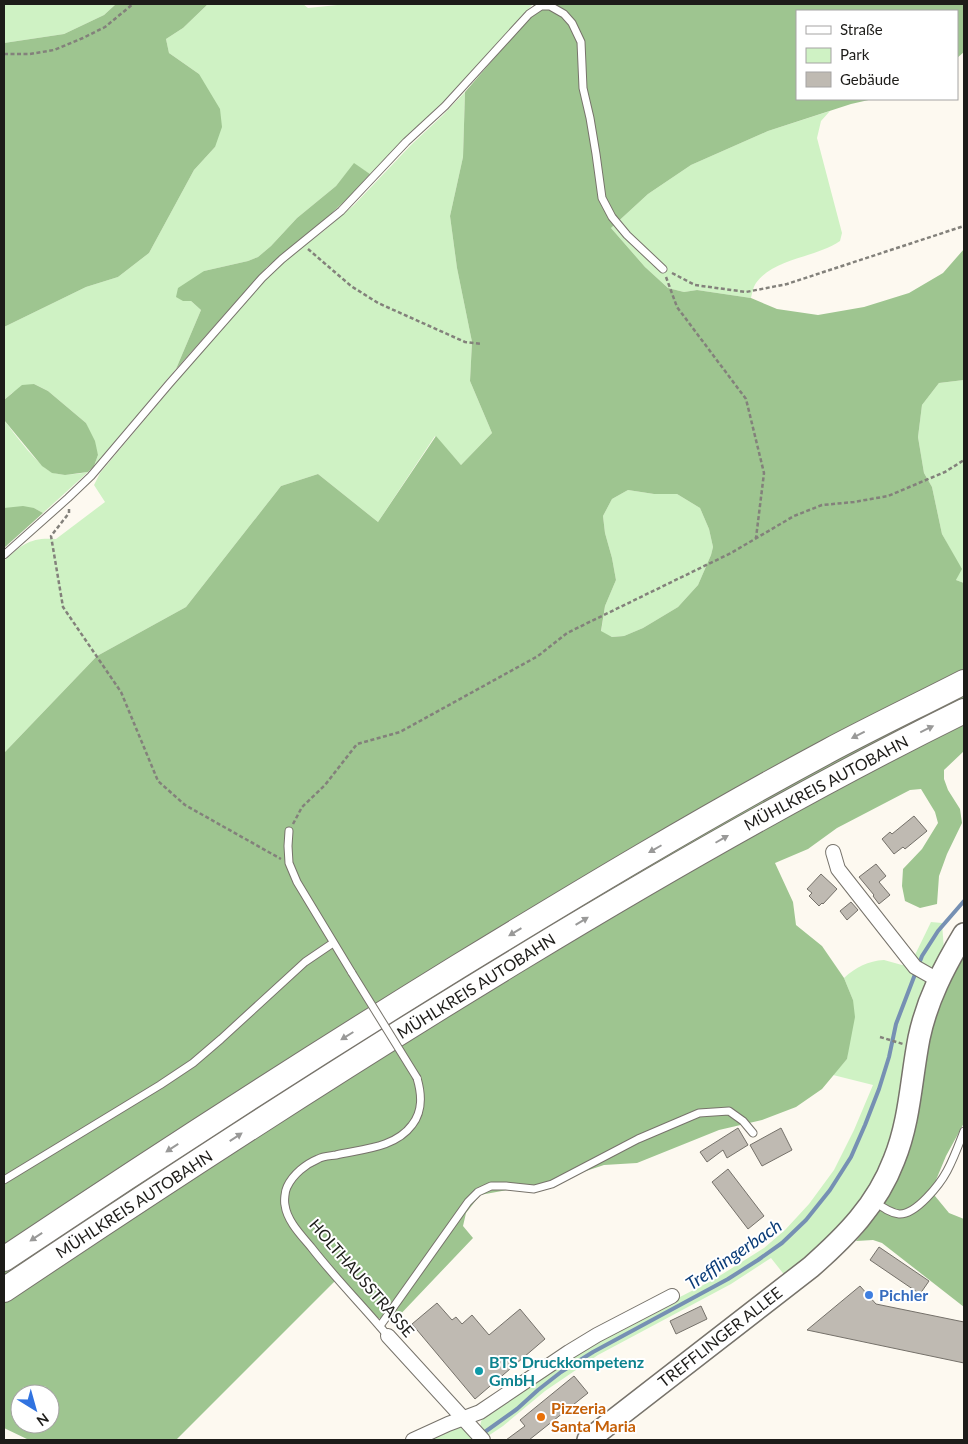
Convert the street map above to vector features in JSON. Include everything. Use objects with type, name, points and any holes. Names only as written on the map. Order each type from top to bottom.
[{"type":"highway","name":"MÜHLKREIS AUTOBAHN","points":[[4,1259],[100,1194],[272,1083],[593,885],[828,751],[964,682]]},
{"type":"highway","name":"MÜHLKREIS AUTOBAHN","points":[[4,1290],[323,1081],[613,902],[731,834],[832,779],[964,711]]},
{"type":"main road","name":"TREFFLINGER ALLEE","points":[[588,1440],[833,1248],[850,1231],[873,1201],[894,1161],[902,1138],[933,977],[950,957],[964,934]]},
{"type":"street","points":[[833,852],[838,869],[915,967],[933,977]]},
{"type":"street","points":[[413,1440],[448,1424],[468,1424],[480,1412],[545,1367],[596,1335],[672,1296]]},
{"type":"street","name":"HOLTHAUSSTRASSE","points":[[384,1331],[482,1440]]},
{"type":"lane","points":[[4,555],[90,476],[262,278],[282,258],[341,211],[406,142],[445,106],[528,14],[540,6],[550,6],[564,14],[572,23],[581,42],[582,88],[590,118],[602,198],[612,217],[627,235],[663,269]]},
{"type":"lane","points":[[289,831],[289,863]]},
{"type":"lane","name":"HOLTHAUSSTRASSE","points":[[289,863],[297,882],[333,943],[417,1078],[421,1092],[420,1107],[416,1120],[407,1132],[381,1146],[319,1158],[305,1165],[287,1187],[284,1204],[296,1228],[332,1273],[384,1331]]},
{"type":"lane","points":[[4,1180],[160,1085],[193,1062],[305,962],[333,943]]},
{"type":"lane","points":[[384,1331],[468,1202],[478,1192],[491,1186],[534,1188],[552,1184],[638,1139],[700,1113],[729,1111],[743,1121],[753,1133]]},
{"type":"lane","points":[[873,1201],[888,1210],[900,1214],[917,1207],[934,1191],[947,1172],[964,1131]]},
{"type":"path","points":[[4,54],[30,54],[54,50],[105,27],[133,4]]},
{"type":"path","points":[[663,269],[695,285],[746,292],[788,284],[964,226]]},
{"type":"path","points":[[302,243],[351,286],[378,303],[465,342],[482,344]]},
{"type":"path","points":[[663,269],[676,306],[746,399],[764,473],[756,538]]},
{"type":"path","points":[[289,831],[302,807],[325,785],[357,744],[400,732],[538,656],[567,633],[731,553],[794,516],[822,505],[888,496],[945,472],[964,460]]},
{"type":"path","points":[[68,498],[69,513],[51,536],[63,606],[121,692],[158,782],[185,805],[289,863]]},
{"type":"path","points":[[880,1038],[902,1043]]},
{"type":"green space","points":[[4,4],[116,4],[104,15],[64,34],[4,43]]},
{"type":"green space","points":[[116,4],[208,4],[183,28],[166,39],[169,53],[199,74],[220,109],[222,127],[215,147],[194,170],[149,253],[118,277],[86,287],[4,327],[4,43],[64,34],[104,15]]},
{"type":"green space","points":[[208,4],[303,4],[308,8],[347,4],[533,4],[436,110],[370,174],[354,164],[336,186],[297,218],[258,257],[204,271],[183,301],[191,301],[201,310],[176,369],[94,466],[98,455],[86,423],[48,391],[34,384],[12,393],[4,400],[4,327],[86,287],[118,277],[149,253],[194,170],[215,147],[199,74],[169,53],[166,39],[183,28]]},
{"type":"green space","points":[[534,4],[964,4],[964,52],[958,57],[958,10],[796,10],[796,100],[869,100],[768,131],[691,165],[648,194],[611,228],[645,267],[668,288],[684,292],[697,290],[751,298],[777,309],[818,315],[864,307],[909,293],[943,273],[964,249],[964,380],[939,383],[922,405],[918,437],[924,473],[932,487],[942,534],[962,569],[956,580],[964,583],[964,751],[944,770],[944,779],[948,790],[960,809],[962,823],[939,876],[937,904],[920,908],[905,901],[902,886],[903,869],[922,849],[938,823],[935,812],[921,789],[910,790],[837,828],[808,849],[775,863],[793,902],[796,925],[822,946],[844,978],[853,1000],[855,1017],[847,1059],[822,1089],[796,1107],[762,1120],[719,1130],[637,1163],[604,1165],[580,1173],[553,1187],[512,1189],[480,1195],[466,1213],[463,1226],[473,1238],[395,1320],[385,1321],[376,1317],[340,1276],[176,1440],[29,1440],[16,1434],[60,1434],[60,1384],[10,1384],[10,1431],[4,1428],[4,753],[97,656],[186,607],[281,486],[318,474],[378,522],[436,436],[461,465],[492,433],[470,381],[472,342],[457,268],[450,216],[463,157],[465,92],[530,17]],"holes":[[[628,490],[654,494],[677,494],[700,508],[709,529],[713,547],[698,585],[678,607],[643,628],[624,636],[612,637],[601,631],[605,606],[616,580],[603,516],[612,499]]]},
{"type":"green space","points":[[465,92],[463,157],[450,216],[457,268],[472,342],[470,381],[492,433],[461,465],[435,436],[378,522],[318,474],[281,486],[186,607],[97,656],[4,753],[4,561],[27,543],[40,539],[56,539],[105,502],[94,485],[100,473],[198,356],[277,267],[354,205]]},
{"type":"green space","points":[[830,111],[821,121],[817,138],[842,233],[840,241],[830,247],[773,268],[756,283],[751,298],[697,290],[684,292],[668,288],[645,267],[611,228],[648,194],[691,165],[768,131]]},
{"type":"green space","points":[[354,163],[370,174],[321,223],[267,267],[176,369],[201,310],[191,301],[183,301],[176,297],[178,288],[204,271],[258,257],[297,218],[336,186]]},
{"type":"green space","points":[[964,380],[964,583],[956,580],[961,569],[942,534],[932,487],[924,473],[918,437],[922,405],[939,383]]},
{"type":"green space","points":[[34,384],[48,391],[86,423],[95,441],[98,455],[94,466],[88,472],[65,475],[52,473],[42,466],[4,420],[4,400],[22,385]]},
{"type":"green space","points":[[4,420],[28,450],[48,470],[62,474],[88,472],[43,513],[34,508],[4,508]]},
{"type":"green space","points":[[628,490],[654,494],[677,494],[700,508],[709,529],[713,547],[698,585],[678,607],[643,628],[624,636],[612,637],[601,632],[605,606],[616,580],[603,516],[612,499]]},
{"type":"green space","points":[[23,506],[34,508],[43,513],[4,548],[4,508]]},
{"type":"green space","points":[[931,922],[942,923],[944,950],[933,972],[920,965],[914,957]]},
{"type":"green space","points":[[964,953],[964,1123],[946,1156],[936,1180],[935,1196],[949,1213],[964,1219],[964,1307],[882,1243],[873,1240],[856,1241],[887,1197],[899,1174],[909,1148],[922,1073],[934,1022],[952,974]]},
{"type":"green space","points":[[884,960],[902,965],[908,964],[925,977],[929,984],[898,1124],[883,1169],[840,1229],[786,1277],[771,1258],[731,1284],[598,1355],[545,1391],[488,1436],[481,1427],[483,1417],[604,1336],[713,1280],[764,1248],[785,1230],[809,1204],[834,1170],[873,1085],[833,1075],[847,1059],[853,1000],[844,978],[862,965]]},
{"type":"green space","points":[[464,1428],[477,1440],[426,1440],[446,1431]]},
{"type":"building","points":[[914,816],[927,831],[905,849],[903,847],[894,854],[882,839],[890,832],[892,834]]},
{"type":"building","points":[[876,864],[886,876],[879,882],[890,895],[879,904],[859,877]]},
{"type":"building","points":[[821,874],[837,889],[819,906],[809,896],[812,893],[807,889]]},
{"type":"building","points":[[851,902],[858,910],[847,920],[840,911]]},
{"type":"building","points":[[738,1128],[748,1145],[727,1158],[723,1150],[707,1162],[700,1152]]},
{"type":"building","points":[[781,1128],[792,1150],[762,1166],[750,1145]]},
{"type":"building","points":[[728,1169],[764,1216],[748,1229],[712,1182]]},
{"type":"building","points":[[879,1247],[929,1281],[920,1294],[870,1260]]},
{"type":"building","points":[[860,1286],[876,1304],[964,1322],[964,1363],[807,1330]]},
{"type":"building","name":"BTS Druckkompetenz GmbH","points":[[437,1303],[452,1320],[456,1317],[462,1324],[472,1315],[489,1335],[520,1309],[545,1339],[475,1399],[412,1324]]},
{"type":"building","points":[[701,1306],[707,1319],[676,1334],[670,1321]]},
{"type":"building","points":[[574,1376],[588,1393],[529,1440],[506,1440],[525,1426],[520,1420]]},
{"type":"waterway","name":"Trefflingerbach","points":[[482,1434],[517,1409],[561,1372],[593,1352],[728,1279],[782,1243],[806,1220],[830,1190],[851,1157],[879,1089],[889,1057],[896,1024],[922,956],[938,931],[964,901]]},
{"type":"place","name":"Pichler","points":[[869,1295]]},
{"type":"place","name":"BTS Druckkompetenz GmbH","points":[[479,1371]]},
{"type":"place","name":"Pizzeria Santa Maria","points":[[541,1417]]}]
